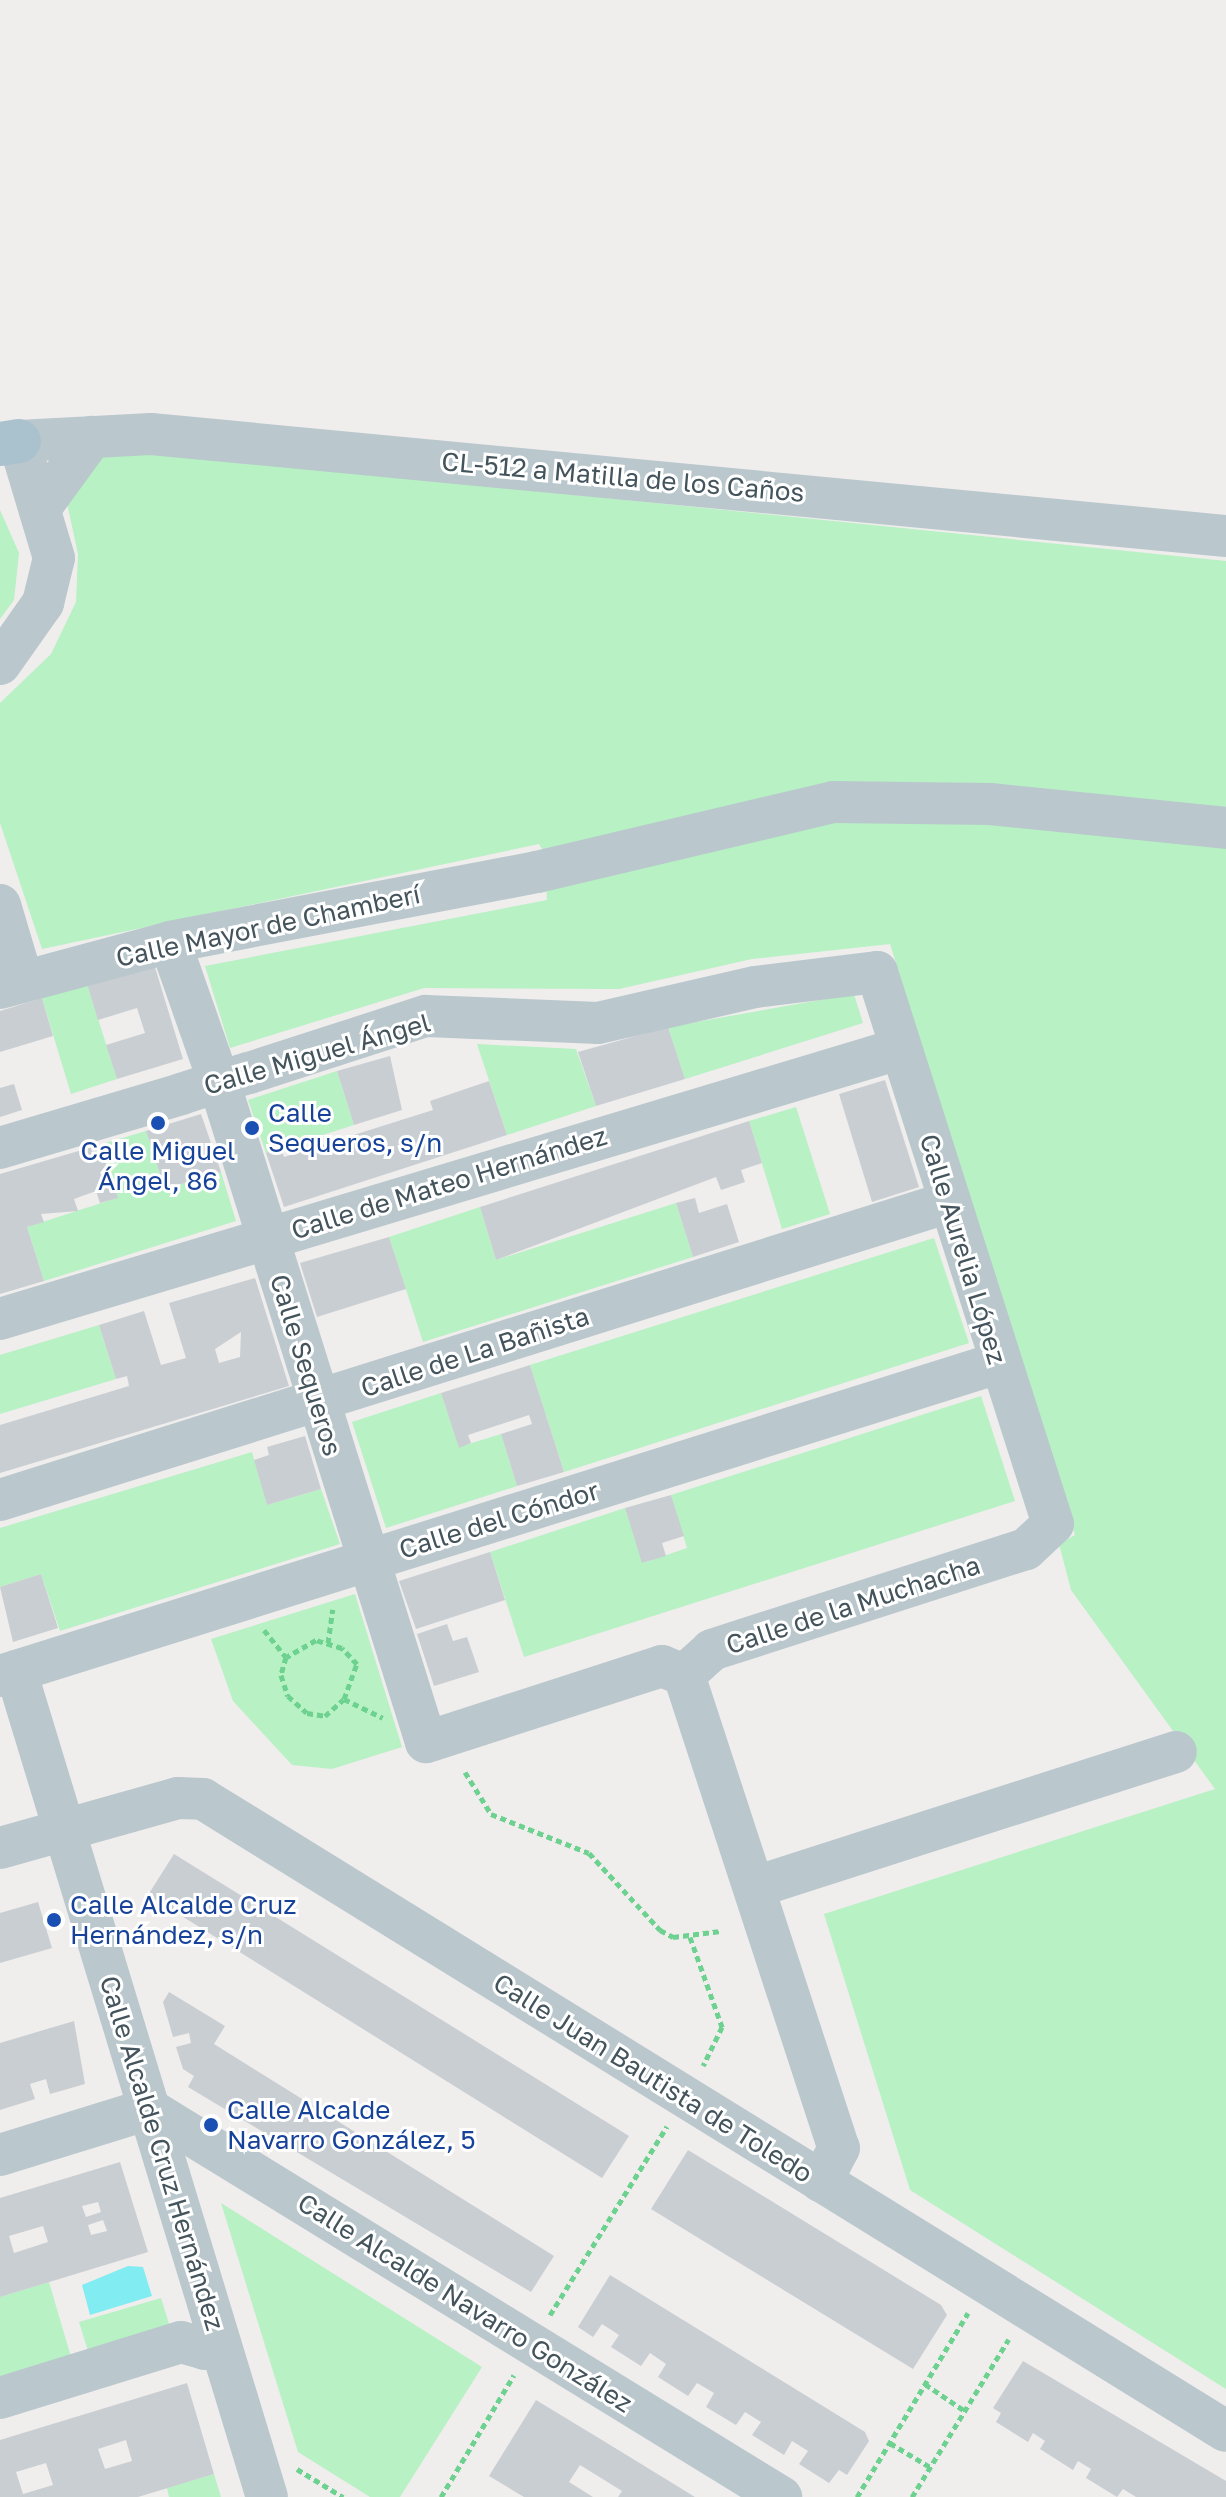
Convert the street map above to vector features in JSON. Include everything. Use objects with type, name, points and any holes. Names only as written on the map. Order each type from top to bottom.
[{"type":"street","name":"CL-512 a Matilla de los Caños","points":[[9,443],[151,434],[1226,536]]},
{"type":"street","points":[[41,507],[92,437]]},
{"type":"street","points":[[0,664],[43,603],[54,558],[41,507],[9,443]]},
{"type":"street","name":"Calle Mayor de Chamberí","points":[[12,985],[170,942],[537,872],[833,802],[990,804],[1226,828]]},
{"type":"street","points":[[0,905],[12,985]]},
{"type":"street","name":"Calle Sequeros","points":[[170,942],[219,1082],[319,1402],[366,1561],[410,1732]]},
{"type":"street","name":"Calle Miguel Ángel","points":[[0,1148],[426,1016],[598,1023],[755,987],[877,972]]},
{"type":"street","name":"Calle Aurelia López","points":[[877,972],[998,1363],[1053,1524]]},
{"type":"street","name":"Calle de Mateo Hernández","points":[[0,1319],[899,1049]]},
{"type":"street","name":"Calle de La Bañista","points":[[0,1500],[949,1202]]},
{"type":"street","name":"Calle del Cóndor","points":[[8,1674],[998,1363]]},
{"type":"street","name":"Calle de la Muchacha","points":[[684,1675],[712,1650],[1026,1549],[1053,1524]]},
{"type":"street","points":[[410,1732],[662,1666],[684,1675],[839,2148],[821,2182]]},
{"type":"street","name":"Calle Alcalde Cruz Hernández","points":[[8,1674],[63,1830],[220,2344],[280,2482]]},
{"type":"street","points":[[755,1887],[1176,1752]]},
{"type":"street","name":"Calle Juan Bautista de Toledo","points":[[0,1848],[178,1798],[203,1799],[1226,2431]]},
{"type":"street","points":[[0,2155],[149,2109]]},
{"type":"street","name":"Calle Alcalde Navarro González","points":[[149,2109],[781,2497]]},
{"type":"street","points":[[0,2398],[181,2342],[205,2349],[220,2344]]},
{"type":"path","points":[[328,1643],[331,1596]]},
{"type":"path","points":[[258,1620],[286,1657]]},
{"type":"path","points":[[316,1640],[328,1643],[357,1664],[344,1699],[325,1716],[307,1713],[288,1696],[281,1675],[286,1657],[316,1640]]},
{"type":"path","points":[[344,1699],[410,1732]]},
{"type":"path","points":[[465,1772],[476,1796],[508,1826],[589,1853],[650,1923],[673,1937],[721,1931]]},
{"type":"path","points":[[690,1937],[722,2027],[701,2069]]},
{"type":"path","points":[[559,2302],[650,2153]]},
{"type":"path","points":[[857,2497],[969,2313]]},
{"type":"path","points":[[912,2497],[1009,2338]]},
{"type":"path","points":[[925,2384],[965,2411]]},
{"type":"path","points":[[441,2497],[490,2416]]},
{"type":"path","points":[[890,2443],[930,2468]]},
{"type":"path","points":[[280,2482],[343,2497]]},
{"type":"green space","points":[[125,449],[1226,561],[1226,819],[967,786],[545,854],[539,844],[42,949],[0,823],[0,703],[51,654],[76,602],[78,554],[65,494],[87,463]]},
{"type":"green space","points":[[0,510],[19,553],[14,600],[0,619]]},
{"type":"green space","points":[[989,819],[1226,848],[1226,2389],[910,2190],[824,1914],[1215,1789],[1071,1590],[1059,1544],[1075,1535],[890,944],[752,959],[619,989],[424,988],[230,1048],[205,966],[547,900],[546,881],[832,821]]},
{"type":"green space","points":[[87,984],[117,1079],[71,1094],[42,998]]},
{"type":"green space","points":[[854,994],[863,1023],[685,1079],[668,1027]]},
{"type":"green space","points":[[477,1044],[576,1049],[596,1106],[507,1135]]},
{"type":"green space","points":[[337,1071],[354,1125],[266,1153],[248,1100]]},
{"type":"green space","points":[[796,1107],[830,1214],[782,1229],[749,1121]]},
{"type":"green space","points":[[146,1131],[165,1189],[221,1172],[236,1221],[44,1281],[27,1227],[117,1198],[99,1145]]},
{"type":"green space","points":[[676,1203],[693,1257],[423,1342],[389,1237],[480,1207],[496,1260]]},
{"type":"green space","points":[[934,1238],[969,1343],[564,1472],[530,1365]]},
{"type":"green space","points":[[99,1325],[116,1379],[0,1414],[0,1355]]},
{"type":"green space","points":[[441,1393],[459,1447],[501,1434],[517,1486],[386,1528],[352,1422]]},
{"type":"green space","points":[[981,1396],[1015,1501],[524,1657],[490,1552],[625,1508],[643,1563],[687,1548],[671,1495]]},
{"type":"green space","points":[[252,1452],[267,1505],[321,1489],[340,1544],[60,1631],[41,1574],[0,1587],[0,1528]]},
{"type":"green space","points":[[355,1594],[402,1747],[332,1769],[292,1765],[233,1701],[211,1639]]},
{"type":"green space","points":[[221,2203],[482,2367],[400,2497],[370,2497],[298,2452]]},
{"type":"green space","points":[[49,2282],[71,2357],[0,2378],[0,2297]]},
{"type":"green space","points":[[161,2298],[170,2327],[88,2351],[79,2322]]},
{"type":"green space","points":[[214,2474],[221,2497],[169,2497],[167,2488]]},
{"type":"water","points":[[128,2266],[143,2267],[152,2296],[90,2315],[82,2285]]},
{"type":"building","points":[[154,964],[183,1059],[117,1079],[106,1045],[145,1033],[137,1008],[98,1020],[87,984]]},
{"type":"building","points":[[42,998],[53,1036],[0,1052],[0,1011]]},
{"type":"building","points":[[668,1027],[685,1079],[596,1106],[578,1052]]},
{"type":"building","points":[[390,1056],[402,1110],[354,1125],[337,1071]]},
{"type":"building","points":[[885,1080],[919,1187],[872,1202],[839,1094]]},
{"type":"building","points":[[489,1081],[507,1135],[284,1207],[266,1153],[281,1148],[284,1157],[433,1110],[430,1101]]},
{"type":"building","points":[[14,1084],[22,1110],[0,1117],[0,1088]]},
{"type":"building","points":[[201,1114],[221,1172],[165,1189],[146,1131]]},
{"type":"building","points":[[749,1121],[762,1163],[741,1170],[745,1182],[721,1190],[716,1177],[496,1260],[480,1207]]},
{"type":"building","points":[[99,1145],[118,1198],[100,1203],[96,1191],[74,1199],[78,1211],[41,1214],[44,1222],[27,1227],[44,1281],[0,1294],[0,1174]]},
{"type":"building","points":[[695,1198],[699,1213],[727,1204],[739,1242],[693,1257],[676,1203]]},
{"type":"building","points":[[389,1237],[406,1289],[317,1317],[300,1263]]},
{"type":"building","points":[[255,1278],[289,1386],[0,1473],[0,1425],[129,1386],[127,1376],[116,1379],[99,1325],[144,1311],[161,1365],[186,1358],[169,1303]],"holes":[[[241,1332],[240,1357],[219,1363],[215,1349]]]},
{"type":"building","points":[[530,1365],[564,1472],[517,1486],[501,1434],[532,1424],[529,1415],[468,1435],[471,1443],[459,1448],[441,1393]]},
{"type":"building","points":[[305,1436],[321,1489],[267,1505],[254,1460],[269,1455],[267,1447]]},
{"type":"building","points":[[671,1495],[684,1536],[662,1543],[666,1556],[642,1563],[625,1508]]},
{"type":"building","points":[[490,1552],[505,1600],[416,1629],[399,1581]]},
{"type":"building","points":[[41,1574],[58,1628],[13,1642],[0,1587]]},
{"type":"building","points":[[447,1624],[453,1641],[467,1637],[479,1672],[434,1686],[417,1634]]},
{"type":"building","points":[[174,1854],[629,2136],[602,2178],[148,1895]]},
{"type":"building","points":[[38,1902],[52,1948],[0,1963],[0,1913]]},
{"type":"building","points":[[169,1992],[225,2026],[214,2044],[554,2256],[531,2292],[188,2087],[194,2076],[183,2069],[176,2047],[191,2043],[189,2033],[173,2037],[163,2002]]},
{"type":"building","points":[[74,2021],[85,2084],[50,2094],[46,2079],[30,2084],[35,2099],[0,2110],[0,2043]]},
{"type":"building","points":[[688,2150],[941,2305],[947,2315],[913,2369],[651,2209]]},
{"type":"building","points":[[120,2162],[148,2252],[0,2297],[0,2198]],"holes":[[[98,2202],[101,2212],[86,2217],[82,2206]],[[103,2220],[107,2231],[91,2235],[88,2225]],[[43,2226],[48,2242],[14,2253],[9,2236]]]},
{"type":"building","points":[[610,2275],[865,2432],[869,2441],[847,2475],[839,2470],[829,2483],[799,2464],[808,2451],[792,2441],[784,2455],[752,2435],[761,2422],[745,2412],[736,2425],[706,2407],[714,2393],[697,2383],[688,2396],[658,2377],[666,2364],[650,2353],[641,2366],[611,2347],[619,2335],[602,2324],[593,2337],[578,2327]]},
{"type":"building","points":[[1023,2361],[1226,2481],[1226,2497],[1136,2497],[1123,2489],[1117,2497],[1086,2478],[1091,2469],[1078,2461],[1073,2470],[1040,2449],[1045,2441],[1033,2433],[1028,2442],[996,2422],[1001,2413],[993,2408]]},
{"type":"building","points":[[187,2383],[214,2474],[138,2497],[0,2497],[0,2440]],"holes":[[[126,2440],[132,2461],[105,2469],[98,2449]],[[46,2463],[53,2485],[23,2494],[16,2472]]]},
{"type":"building","points":[[536,2400],[695,2497],[618,2497],[622,2491],[580,2465],[569,2482],[593,2497],[524,2497],[489,2476]]},
{"type":"place","name":"Calle Miguel Ángel, 86","points":[[158,1123]]},
{"type":"place","name":"Calle Sequeros, s/n","points":[[252,1128]]},
{"type":"place","name":"Calle Alcalde Cruz Hernández, s/n","points":[[54,1920]]},
{"type":"place","name":"Calle Alcalde Navarro González, 5","points":[[211,2125]]}]
